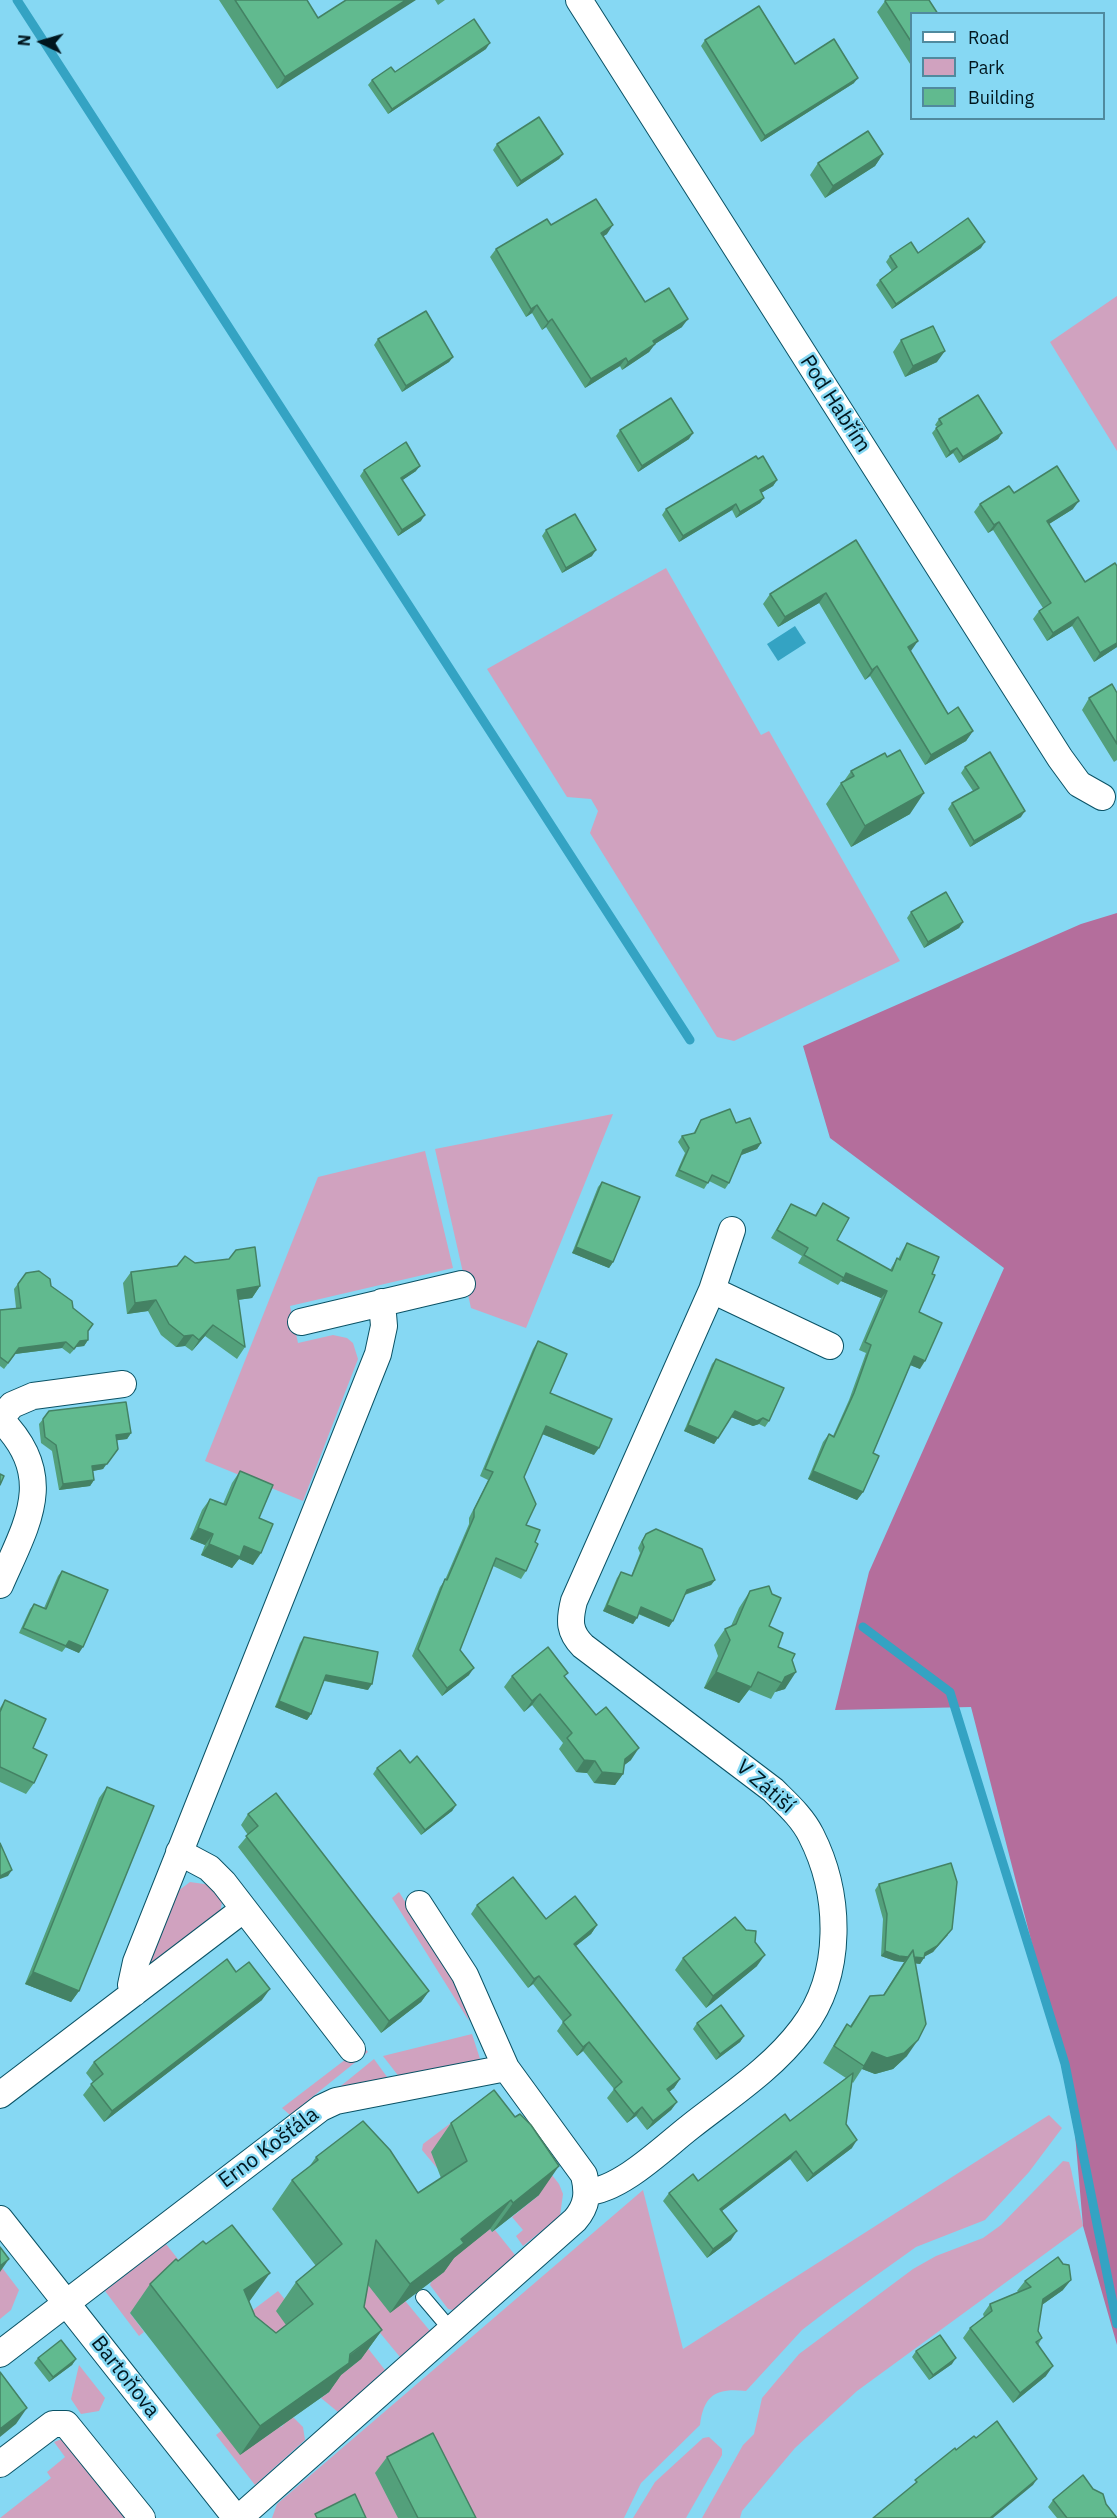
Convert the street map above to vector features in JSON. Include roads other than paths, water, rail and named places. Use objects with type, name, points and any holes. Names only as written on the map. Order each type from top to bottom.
[{"type":"street","name":"Pod Habřím","points":[[579,0],[1060,758],[1079,784],[1102,797]]},
{"type":"street","name":"V Zátiší","points":[[587,2192],[609,2187],[639,2167],[785,2050],[815,2009],[832,1956],[833,1907],[828,1882],[810,1833],[796,1812],[773,1790],[583,1647],[571,1628],[570,1617],[574,1601],[712,1290],[732,1230]]},
{"type":"street","points":[[301,1322],[462,1284]]},
{"type":"street","points":[[712,1290],[830,1346]]},
{"type":"street","points":[[134,1992],[132,1974],[378,1354],[384,1326],[382,1302]]},
{"type":"street","points":[[0,1585],[32,1512],[34,1496],[27,1461],[11,1431],[0,1419],[12,1405],[33,1396],[123,1384]]},
{"type":"street","points":[[179,1852],[208,1868],[244,1909],[352,2049]]},
{"type":"street","points":[[237,2518],[575,2220],[585,2204],[587,2192],[584,2175],[578,2164],[506,2068],[465,1975],[419,1904]]},
{"type":"street","points":[[0,2095],[244,1909]]},
{"type":"street","name":"Erno Košťála","points":[[65,2302],[321,2108],[336,2101],[506,2068]]},
{"type":"street","name":"Bartoňova","points":[[0,2219],[237,2518]]},
{"type":"street","points":[[0,2354],[65,2302]]},
{"type":"street","points":[[0,2464],[53,2424],[66,2424],[73,2429],[142,2518]]},
{"type":"lane","points":[[423,2297],[451,2330]]},
{"type":"water","points":[[795,626],[806,643],[778,661],[767,644]]},
{"type":"waterway","points":[[17,0],[690,1040]]},
{"type":"waterway","points":[[863,1627],[950,1692],[1065,2064],[1117,2324]]}]
